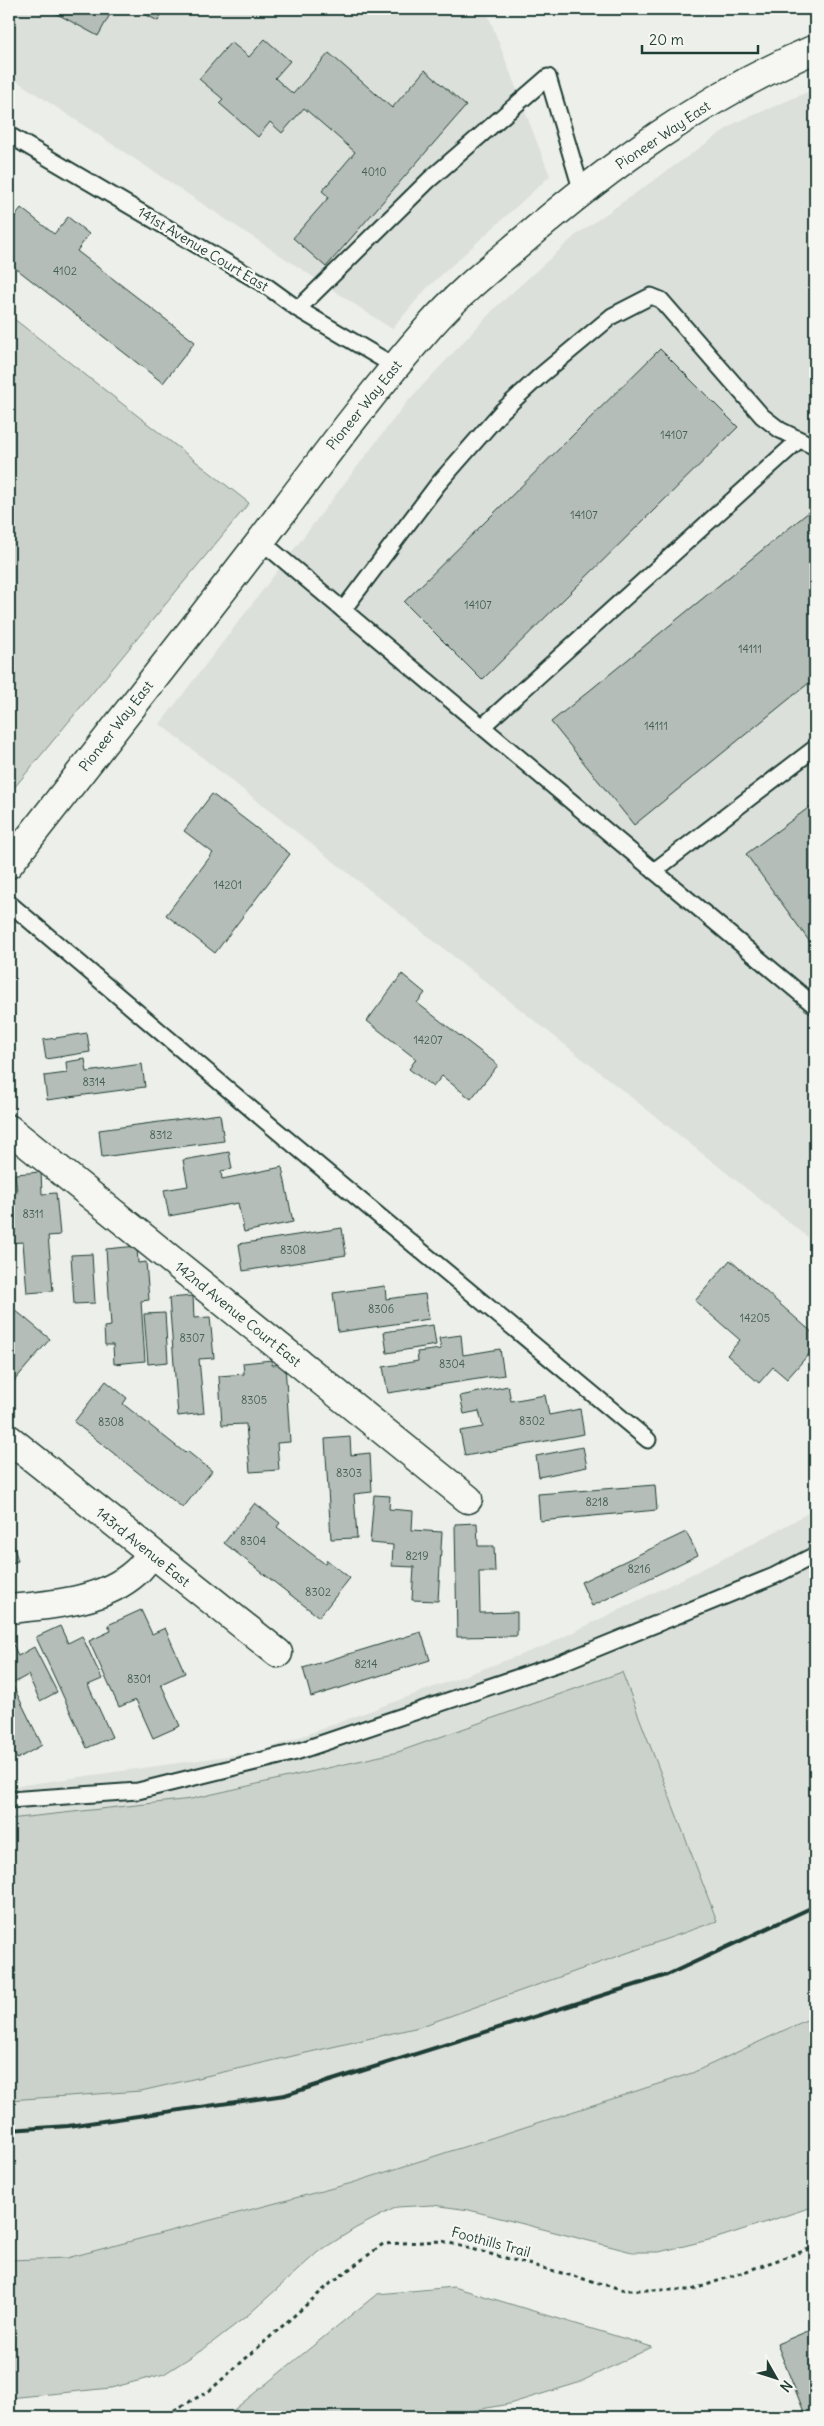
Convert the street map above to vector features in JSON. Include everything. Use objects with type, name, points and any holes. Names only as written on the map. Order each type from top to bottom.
[{"type":"street","name":"Pioneer Way East","points":[[9,864],[261,540],[309,474],[431,325],[473,284],[556,211],[640,148],[721,96],[815,49]]},
{"type":"street","name":"142nd Avenue Court East","points":[[9,1129],[468,1499]]},
{"type":"street","name":"143rd Avenue East","points":[[9,1439],[151,1554],[278,1653]]},
{"type":"street","points":[[9,1609],[76,1600],[101,1593],[136,1572],[151,1554]]},
{"type":"lane","points":[[298,308],[429,180],[548,77],[582,192]]},
{"type":"lane","name":"141st Avenue Court East","points":[[9,134],[265,285],[298,308],[396,367]]},
{"type":"lane","points":[[343,610],[438,484],[502,411],[540,375],[612,316],[651,296],[661,300],[762,416],[780,430],[815,447]]},
{"type":"lane","points":[[483,726],[799,440]]},
{"type":"lane","points":[[261,540],[815,1006]]},
{"type":"lane","points":[[654,871],[815,748]]},
{"type":"lane","points":[[9,903],[270,1126],[648,1440]]},
{"type":"lane","points":[[9,1800],[138,1791],[296,1752],[563,1662],[774,1576],[815,1555]]},
{"type":"path","name":"Foothills Trail","points":[[151,2417],[170,2413],[209,2391],[331,2283],[383,2244],[442,2241],[625,2290],[692,2290],[815,2247]]},
{"type":"shaded area","points":[[9,9],[476,9],[489,17],[550,176],[426,289],[392,329],[9,76]]},
{"type":"shaded area","points":[[815,89],[815,1243],[160,724],[406,403],[495,308],[576,235],[735,123]]},
{"type":"shaded area","points":[[9,315],[249,503],[9,794]]},
{"type":"shaded area","points":[[815,1509],[815,2016],[692,2073],[351,2183],[67,2258],[9,2260],[9,1787],[262,1751],[547,1645],[753,1544]]},
{"type":"shaded area","points":[[622,1672],[717,1921],[419,2027],[141,2091],[9,2100],[9,1819],[191,1799],[398,1752]]},
{"type":"shaded area","points":[[815,2016],[815,2206],[717,2238],[659,2252],[632,2252],[469,2210],[433,2205],[397,2207],[356,2228],[318,2252],[248,2315],[205,2348],[164,2374],[111,2388],[9,2398],[9,2260],[67,2258],[352,2183],[692,2073]]},
{"type":"shaded area","points":[[454,2287],[652,2347],[578,2383],[509,2404],[438,2417],[225,2417],[377,2294]]},
{"type":"building","points":[[48,9],[113,9],[98,36]]},
{"type":"building","points":[[135,9],[164,9],[158,21]]},
{"type":"building","points":[[265,39],[290,61],[275,78],[293,94],[329,53],[392,108],[425,70],[466,106],[326,267],[293,238],[329,197],[322,191],[355,152],[304,108],[282,133],[270,122],[258,137],[219,103],[223,99],[199,79],[231,42],[249,57]]},
{"type":"building","points":[[21,208],[54,234],[68,217],[89,234],[77,251],[195,342],[163,383],[9,263],[9,224]]},
{"type":"building","points":[[660,349],[738,427],[482,680],[404,602]]},
{"type":"building","points":[[815,507],[815,678],[634,825],[551,722]]},
{"type":"building","points":[[212,794],[290,854],[215,953],[166,915],[213,853],[184,831]]},
{"type":"building","points":[[815,803],[815,949],[746,854]]},
{"type":"building","points":[[402,974],[425,993],[417,1003],[498,1065],[471,1099],[442,1076],[433,1087],[409,1069],[416,1059],[367,1021]]},
{"type":"building","points":[[87,1033],[90,1052],[46,1059],[43,1040]]},
{"type":"building","points":[[85,1059],[87,1072],[142,1064],[145,1087],[47,1100],[44,1076],[67,1073],[66,1062]]},
{"type":"building","points":[[220,1114],[224,1141],[102,1157],[99,1130]]},
{"type":"building","points":[[229,1152],[232,1169],[221,1171],[222,1179],[282,1167],[293,1222],[244,1232],[238,1203],[169,1216],[164,1190],[188,1186],[183,1160]]},
{"type":"building","points":[[41,1172],[42,1194],[56,1193],[60,1235],[48,1236],[53,1291],[27,1293],[23,1242],[9,1243],[9,1192],[17,1192],[15,1174]]},
{"type":"building","points":[[342,1228],[346,1255],[243,1271],[239,1244]]},
{"type":"building","points":[[137,1246],[138,1263],[146,1262],[149,1300],[141,1301],[145,1361],[114,1364],[113,1345],[105,1345],[104,1327],[111,1326],[106,1249]]},
{"type":"building","points":[[92,1254],[95,1303],[74,1304],[71,1255]]},
{"type":"building","points":[[730,1260],[815,1335],[815,1347],[787,1379],[773,1367],[759,1383],[727,1355],[740,1340],[695,1301]]},
{"type":"building","points":[[385,1286],[386,1299],[425,1294],[429,1319],[338,1332],[333,1293]]},
{"type":"building","points":[[193,1296],[194,1318],[210,1317],[214,1358],[199,1359],[204,1413],[178,1416],[169,1298]]},
{"type":"building","points":[[14,1309],[50,1339],[14,1381],[9,1376],[9,1315]]},
{"type":"building","points":[[165,1313],[168,1362],[148,1364],[144,1314]]},
{"type":"building","points":[[433,1325],[436,1345],[387,1353],[384,1332]]},
{"type":"building","points":[[461,1335],[463,1355],[500,1349],[504,1375],[388,1393],[383,1367],[418,1361],[417,1352],[441,1349],[439,1338]]},
{"type":"building","points":[[272,1360],[272,1365],[285,1364],[290,1442],[277,1443],[279,1470],[250,1472],[246,1424],[222,1425],[219,1376],[244,1374],[243,1363]]},
{"type":"building","points":[[106,1381],[127,1398],[123,1404],[185,1453],[187,1451],[212,1471],[183,1508],[74,1422]]},
{"type":"building","points":[[508,1386],[511,1401],[545,1395],[549,1415],[580,1409],[584,1434],[465,1456],[460,1431],[483,1427],[479,1411],[464,1414],[460,1396]]},
{"type":"building","points":[[350,1437],[351,1455],[370,1453],[372,1492],[354,1494],[357,1538],[331,1539],[325,1439]]},
{"type":"building","points":[[583,1447],[587,1467],[539,1477],[536,1456]]},
{"type":"building","points":[[655,1485],[657,1510],[540,1521],[538,1494]]},
{"type":"building","points":[[374,1495],[390,1496],[389,1509],[413,1511],[412,1530],[442,1532],[438,1601],[412,1600],[414,1567],[392,1566],[393,1545],[370,1543]]},
{"type":"building","points":[[255,1503],[280,1523],[277,1527],[325,1564],[327,1560],[350,1578],[319,1617],[224,1543]]},
{"type":"building","points":[[477,1523],[478,1546],[494,1546],[495,1572],[479,1572],[480,1613],[517,1612],[517,1636],[457,1637],[455,1524]]},
{"type":"building","points":[[9,1531],[18,1561],[9,1564]]},
{"type":"building","points":[[686,1532],[698,1555],[592,1606],[581,1582]]},
{"type":"building","points":[[141,1610],[152,1634],[165,1628],[185,1673],[161,1684],[180,1726],[153,1738],[136,1700],[119,1707],[89,1641],[111,1631],[108,1625]]},
{"type":"building","points":[[60,1626],[68,1643],[82,1636],[102,1679],[88,1685],[112,1737],[87,1748],[36,1637]]},
{"type":"building","points":[[421,1632],[430,1660],[311,1697],[303,1668]]},
{"type":"building","points":[[13,1644],[18,1656],[34,1647],[57,1692],[40,1701],[28,1675],[12,1684],[42,1745],[17,1759],[9,1743],[9,1646]]},
{"type":"building","points":[[815,2328],[815,2417],[806,2417],[777,2344]]},
{"type":"railway","points":[[9,2130],[68,2126],[285,2095],[667,1975],[815,1906]]}]
